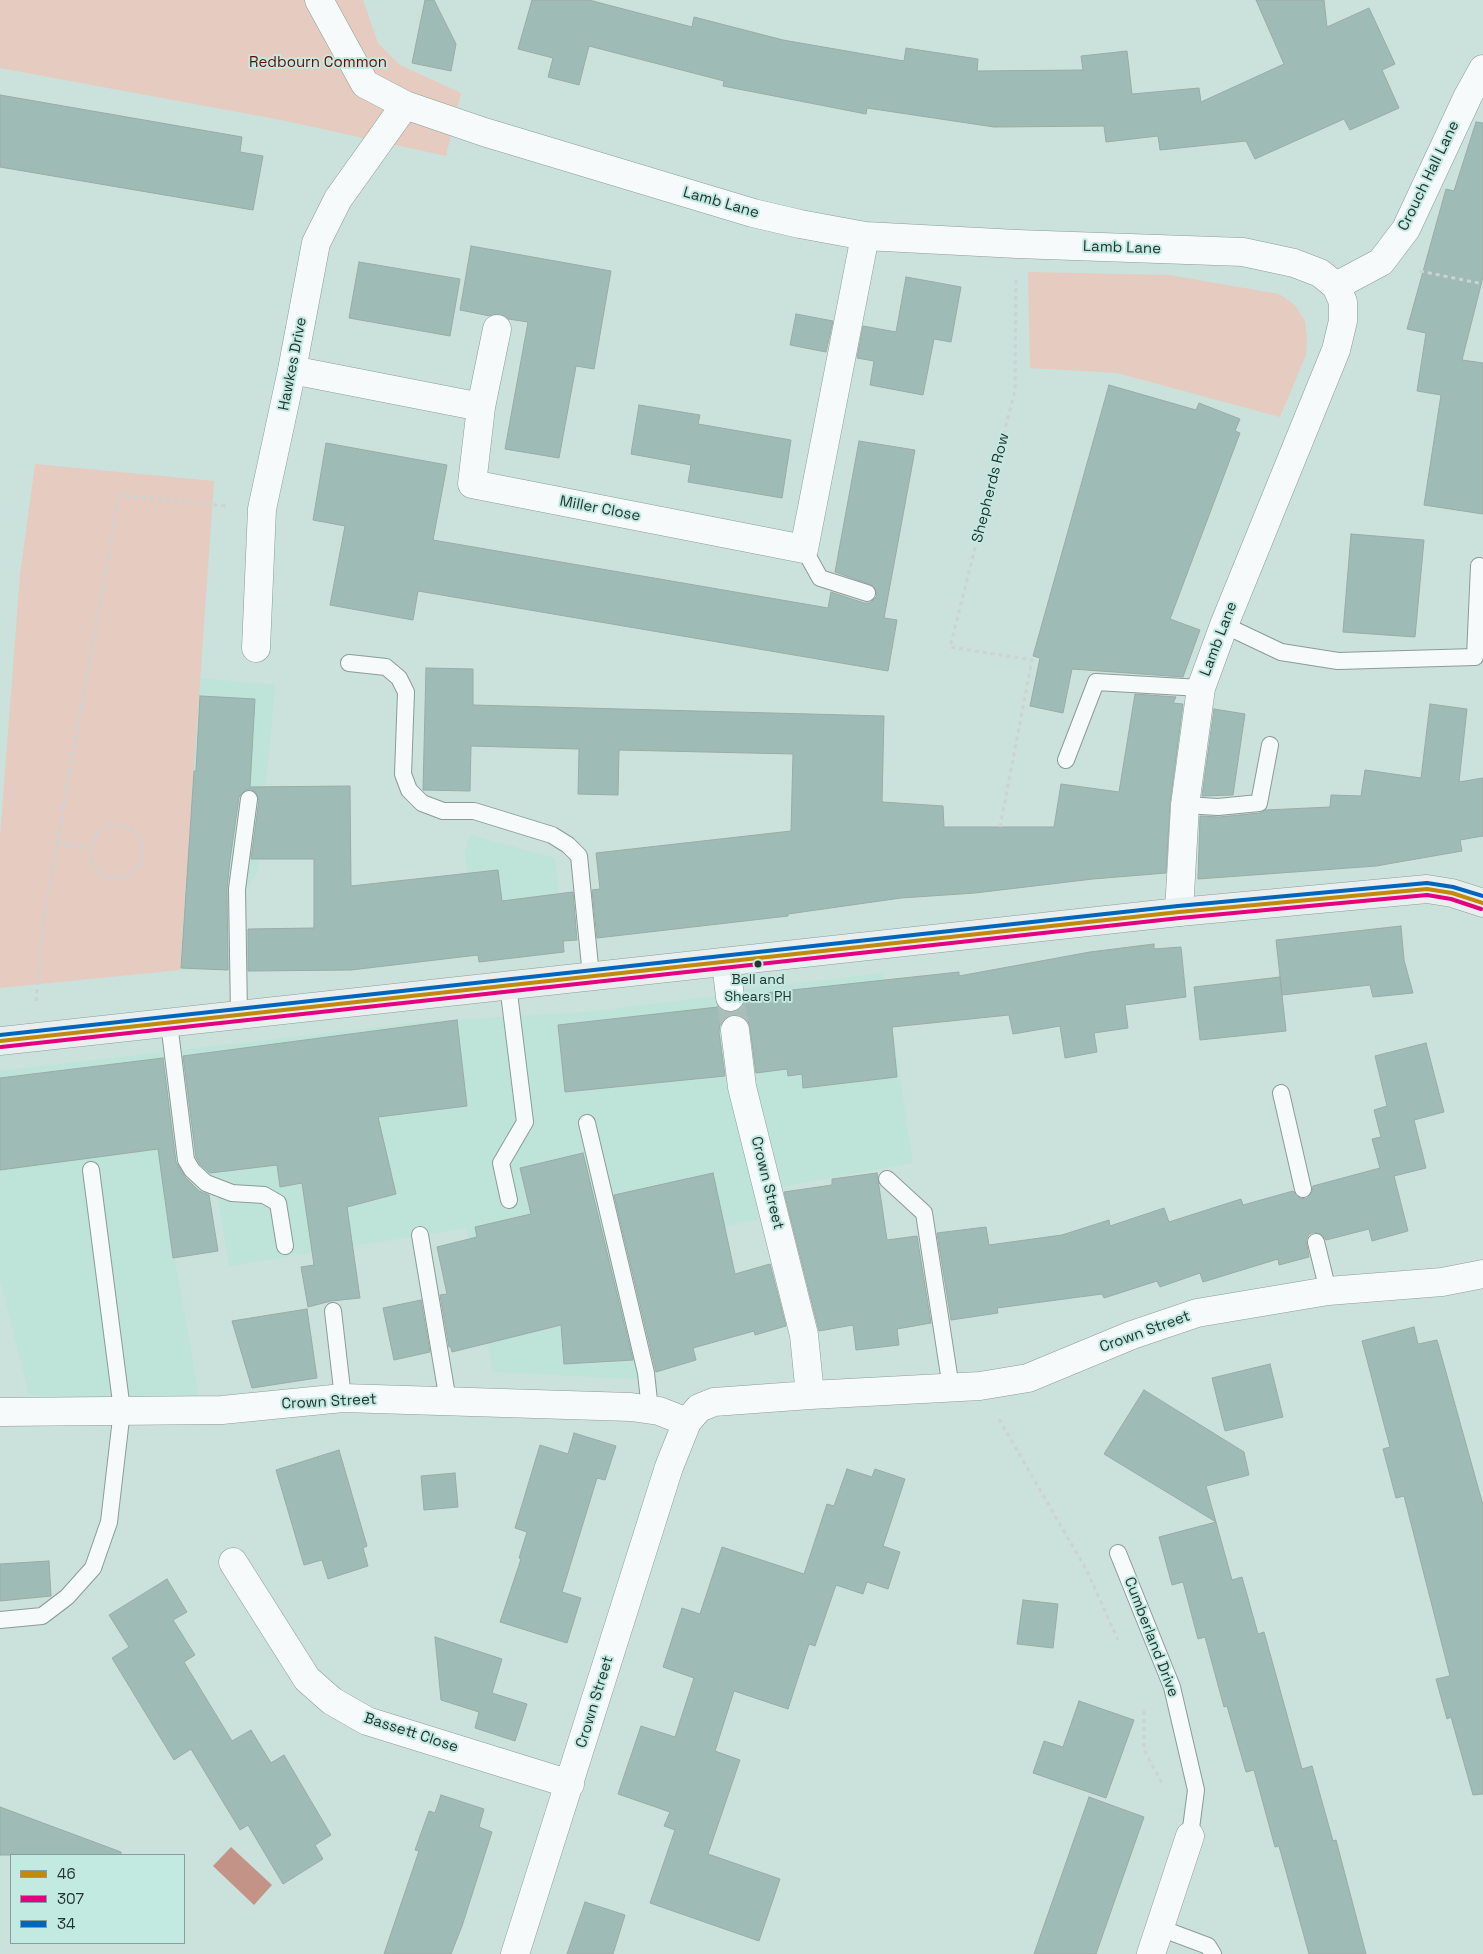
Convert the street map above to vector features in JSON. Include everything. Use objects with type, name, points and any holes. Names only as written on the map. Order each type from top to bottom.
[{"type":"street","name":"Lamb Lane","points":[[323,3],[365,84],[405,105],[484,132],[753,213],[866,236],[1016,244],[1243,252],[1294,263],[1320,273],[1336,286],[1342,302],[1342,321],[1336,350],[1224,625],[1201,688],[1185,805],[1179,912]]},
{"type":"street","name":"Crouch Hall Lane","points":[[1336,286],[1380,262],[1406,229],[1468,96],[1483,70]]},
{"type":"street","name":"Hawkes Drive","points":[[256,648],[262,509],[292,370],[316,243],[338,200],[405,105]]},
{"type":"street","points":[[804,550],[866,236]]},
{"type":"street","name":"Miller Close","points":[[497,329],[481,407],[472,484],[804,550]]},
{"type":"street","points":[[292,370],[481,407]]},
{"type":"street","points":[[0,1042],[1179,912],[1427,889],[1452,893],[1483,903]]},
{"type":"street","points":[[726,962],[730,997]]},
{"type":"street","name":"Crown Street","points":[[735,1030],[742,1087],[804,1334],[810,1395]]},
{"type":"street","name":"Crown Street","points":[[515,1954],[669,1467],[686,1422],[698,1408],[714,1402],[980,1386],[1028,1378],[1132,1335],[1197,1313],[1328,1291],[1442,1282],[1483,1274]]},
{"type":"street","name":"Crown Street","points":[[0,1412],[222,1410],[343,1398],[631,1407],[659,1411],[686,1422]]},
{"type":"street","name":"Bassett Close","points":[[234,1562],[307,1679],[332,1701],[367,1720],[570,1784]]},
{"type":"street","name":"Cumberland Drive","points":[[1151,1954],[1190,1836]]},
{"type":"lane","points":[[804,550],[820,578],[867,593]]},
{"type":"lane","points":[[1224,625],[1281,652],[1338,661],[1475,657],[1480,566]]},
{"type":"lane","points":[[349,663],[386,667],[399,678],[406,692],[403,774],[409,790],[422,803],[443,811],[474,811],[552,835],[568,845],[579,856],[591,976]]},
{"type":"lane","points":[[1066,760],[1096,682],[1201,688]]},
{"type":"lane","points":[[1185,805],[1218,807],[1259,803],[1270,746]]},
{"type":"lane","points":[[238,1015],[237,888],[249,799]]},
{"type":"lane","points":[[508,985],[525,1122],[501,1163],[509,1200]]},
{"type":"lane","points":[[169,1023],[186,1160],[192,1170],[206,1183],[232,1193],[264,1195],[278,1203],[285,1246]]},
{"type":"lane","points":[[1281,1093],[1303,1189]]},
{"type":"lane","points":[[587,1123],[646,1373],[650,1410]]},
{"type":"lane","points":[[0,1620],[42,1616],[67,1597],[94,1568],[109,1522],[122,1410],[91,1170]]},
{"type":"lane","points":[[887,1179],[924,1213],[951,1388]]},
{"type":"lane","points":[[420,1235],[448,1401]]},
{"type":"lane","points":[[1316,1242],[1328,1291]]},
{"type":"lane","points":[[333,1311],[343,1398]]},
{"type":"lane","name":"Cumberland Drive","points":[[1118,1553],[1172,1687],[1196,1790],[1190,1836]]},
{"type":"lane","points":[[1160,1928],[1208,1946],[1213,1954]]},
{"type":"path","name":"Shepherds Row","points":[[1000,827],[1032,660],[950,647],[1015,390],[1016,244]]},
{"type":"path","points":[[1380,262],[1483,284]]},
{"type":"path","points":[[33,1038],[43,922],[119,494],[262,509]]},
{"type":"path","points":[[120,825],[131,829],[139,837],[143,846],[141,862],[135,871],[126,876],[112,878],[102,874],[92,862],[90,848],[98,833],[107,826],[120,825]]},
{"type":"path","points":[[56,843],[90,848]]},
{"type":"path","points":[[980,1386],[1087,1571],[1118,1641]]},
{"type":"path","points":[[1144,1702],[1144,1750],[1162,1784]]},
{"type":"shaded area","points":[[200,678],[275,685],[258,871],[244,893],[248,971],[180,970]]},
{"type":"shaded area","points":[[470,835],[555,858],[565,947],[477,958],[465,853]]},
{"type":"shaded area","points":[[884,973],[913,1163],[780,1187],[753,1094],[741,990]]},
{"type":"shaded area","points":[[718,996],[734,1093],[766,1218],[622,1246],[656,1380],[493,1372],[466,1228],[229,1266],[217,1194],[164,1200],[200,1401],[98,1402],[29,1394],[0,1280],[0,1071],[432,1021],[577,1013]]},
{"type":"shaded area","points":[[231,1847],[272,1885],[254,1905],[213,1866]]},
{"type":"green space","name":"Redbourn Common","points":[[0,0],[363,0],[378,43],[400,65],[461,93],[446,156],[281,120],[0,68]]},
{"type":"green space","points":[[1028,272],[1169,275],[1279,294],[1295,305],[1305,321],[1307,337],[1306,355],[1280,417],[1117,373],[1030,368]]},
{"type":"green space","points":[[35,464],[214,481],[180,970],[0,988],[0,837],[20,575]]},
{"type":"building","points":[[425,0],[434,0],[456,44],[451,71],[412,63]]},
{"type":"building","points":[[532,0],[589,0],[692,27],[694,17],[783,40],[904,61],[906,48],[978,59],[977,71],[1083,70],[1081,56],[1127,51],[1132,94],[1199,88],[1201,102],[1284,64],[1256,0],[1324,0],[1327,27],[1369,8],[1395,64],[1382,70],[1399,108],[1350,130],[1344,119],[1255,159],[1246,141],[1160,150],[1158,136],[1106,142],[1104,126],[994,127],[867,108],[866,114],[723,86],[724,81],[589,46],[579,85],[548,77],[553,58],[518,49]]},
{"type":"building","points":[[0,95],[242,137],[240,152],[263,156],[253,210],[0,167]]},
{"type":"building","points":[[1476,122],[1483,123],[1483,277],[1462,360],[1483,363],[1483,514],[1424,505],[1441,395],[1417,391],[1426,333],[1407,329],[1446,189],[1454,191]]},
{"type":"building","points":[[471,246],[611,271],[594,369],[576,366],[559,458],[505,449],[528,322],[508,319],[500,314],[490,316],[460,310]]},
{"type":"building","points":[[359,262],[460,279],[450,336],[349,318]]},
{"type":"building","points":[[906,277],[961,287],[951,342],[934,339],[923,395],[870,385],[874,361],[857,358],[863,326],[896,332]]},
{"type":"building","points":[[796,314],[833,321],[826,352],[790,345]]},
{"type":"building","points":[[1109,385],[1196,410],[1199,403],[1240,419],[1235,431],[1240,433],[1170,619],[1200,630],[1183,677],[1072,669],[1063,713],[1030,706],[1040,658],[1033,656]]},
{"type":"building","points":[[639,405],[700,415],[698,424],[791,440],[782,498],[688,482],[691,465],[631,454]]},
{"type":"building","points":[[859,441],[915,450],[884,618],[897,620],[888,671],[418,591],[413,620],[330,605],[345,526],[313,520],[326,443],[447,465],[433,540],[828,608],[831,592],[864,603],[870,603],[877,596],[874,586],[835,572]]},
{"type":"building","points":[[1351,534],[1424,540],[1415,637],[1343,632]]},
{"type":"building","points":[[426,668],[473,669],[473,705],[884,716],[882,802],[943,806],[944,827],[1054,827],[1061,784],[1119,792],[1135,694],[1176,697],[1173,703],[1183,704],[1170,803],[1166,873],[1093,879],[975,893],[901,898],[788,914],[788,916],[597,938],[592,890],[600,889],[596,853],[791,831],[793,754],[619,750],[618,795],[578,794],[579,749],[471,746],[470,791],[423,790]]},
{"type":"building","points":[[200,696],[255,699],[250,787],[350,786],[351,886],[498,870],[502,901],[573,892],[577,940],[563,941],[564,952],[479,962],[478,955],[351,970],[248,971],[248,929],[314,928],[314,859],[251,859],[259,800],[255,791],[250,789],[245,790],[239,797],[230,860],[227,889],[228,970],[181,968]]},
{"type":"building","points":[[1430,704],[1467,709],[1459,782],[1483,778],[1483,836],[1460,840],[1462,851],[1376,866],[1198,879],[1200,816],[1219,817],[1260,813],[1266,810],[1330,807],[1331,795],[1361,796],[1365,770],[1421,778]]},
{"type":"building","points":[[1214,709],[1245,714],[1233,795],[1202,796]]},
{"type":"building","points":[[1401,926],[1404,960],[1413,993],[1373,997],[1370,985],[1282,995],[1276,940]]},
{"type":"building","points":[[1154,944],[1154,949],[1181,947],[1186,997],[1125,1005],[1128,1028],[1094,1033],[1097,1052],[1065,1058],[1060,1026],[1013,1034],[1009,1015],[892,1027],[897,1077],[803,1088],[802,1074],[788,1076],[787,1069],[756,1073],[748,1021],[742,1016],[734,1014],[726,1017],[720,1024],[719,1032],[725,1076],[565,1092],[558,1025],[718,1007],[724,1011],[732,1012],[739,1010],[744,1004],[746,995],[959,972],[959,976],[1090,952]]},
{"type":"building","points":[[1280,977],[1286,1031],[1200,1040],[1194,987]]},
{"type":"building","points":[[457,1020],[467,1106],[378,1117],[396,1194],[347,1207],[360,1298],[331,1301],[308,1307],[301,1267],[314,1265],[302,1183],[280,1187],[277,1165],[210,1173],[200,1164],[196,1157],[183,1056]]},
{"type":"building","points":[[1426,1043],[1444,1112],[1414,1120],[1426,1168],[1394,1176],[1408,1231],[1372,1241],[1369,1229],[1326,1240],[1323,1235],[1314,1232],[1309,1234],[1306,1240],[1309,1257],[1279,1265],[1278,1259],[1203,1282],[1200,1273],[1160,1287],[1157,1281],[1104,1298],[1102,1294],[997,1308],[998,1313],[951,1320],[937,1233],[986,1227],[989,1245],[1062,1235],[1109,1220],[1110,1226],[1164,1208],[1169,1222],[1241,1199],[1243,1205],[1293,1191],[1300,1198],[1306,1199],[1312,1192],[1313,1186],[1380,1168],[1372,1139],[1381,1137],[1374,1110],[1387,1106],[1375,1056]]},
{"type":"building","points":[[163,1058],[176,1162],[185,1177],[199,1191],[209,1195],[218,1251],[173,1258],[158,1149],[0,1170],[0,1078]]},
{"type":"building","points":[[583,1153],[633,1360],[564,1364],[561,1325],[452,1352],[451,1347],[449,1347],[440,1295],[447,1294],[437,1247],[477,1237],[475,1227],[531,1214],[520,1168]]},
{"type":"building","points":[[713,1173],[735,1274],[770,1264],[786,1326],[755,1335],[754,1331],[693,1348],[696,1360],[656,1372],[614,1195]]},
{"type":"building","points":[[877,1173],[887,1240],[917,1236],[931,1323],[897,1329],[899,1345],[856,1350],[853,1325],[819,1331],[784,1192],[832,1185],[832,1179]]},
{"type":"building","points":[[421,1300],[430,1352],[394,1360],[383,1308]]},
{"type":"building","points":[[307,1309],[317,1378],[252,1388],[232,1321]]},
{"type":"building","points":[[1414,1327],[1418,1344],[1437,1340],[1483,1505],[1483,1794],[1473,1795],[1451,1717],[1447,1719],[1436,1679],[1450,1676],[1404,1496],[1396,1498],[1383,1449],[1390,1447],[1362,1341]]},
{"type":"building","points":[[1270,1364],[1283,1417],[1225,1431],[1212,1378]]},
{"type":"building","points":[[1144,1390],[1244,1452],[1249,1475],[1206,1486],[1216,1522],[1104,1454]]},
{"type":"building","points":[[574,1433],[616,1446],[605,1480],[597,1478],[562,1592],[581,1598],[567,1643],[500,1622],[521,1559],[519,1558],[527,1532],[515,1528],[540,1445],[568,1454]]},
{"type":"building","points":[[339,1450],[367,1546],[363,1548],[368,1566],[328,1579],[322,1560],[304,1565],[276,1470]]},
{"type":"building","points":[[847,1469],[872,1477],[875,1469],[905,1479],[883,1546],[900,1552],[888,1589],[867,1582],[863,1594],[836,1585],[815,1646],[809,1644],[788,1709],[734,1691],[715,1751],[740,1760],[708,1854],[780,1879],[759,1941],[650,1903],[675,1830],[664,1826],[670,1812],[618,1794],[641,1726],[675,1737],[694,1678],[663,1667],[682,1608],[700,1614],[722,1547],[804,1574],[827,1504],[834,1506]]},
{"type":"building","points":[[455,1473],[458,1507],[424,1510],[421,1476]]},
{"type":"building","points":[[1216,1522],[1232,1580],[1242,1577],[1258,1634],[1264,1632],[1302,1769],[1312,1766],[1333,1841],[1336,1840],[1366,1954],[1309,1954],[1279,1846],[1275,1847],[1254,1770],[1246,1772],[1227,1706],[1224,1707],[1205,1637],[1198,1639],[1183,1582],[1172,1585],[1159,1537]]},
{"type":"building","points":[[49,1561],[51,1596],[0,1601],[0,1564]]},
{"type":"building","points":[[167,1579],[187,1612],[173,1620],[195,1655],[184,1662],[232,1741],[251,1730],[271,1763],[284,1755],[331,1835],[315,1845],[323,1859],[283,1884],[248,1825],[240,1830],[191,1749],[174,1760],[112,1658],[129,1647],[109,1615]]},
{"type":"building","points":[[1023,1600],[1058,1604],[1053,1648],[1017,1644]]},
{"type":"building","points":[[435,1637],[502,1659],[492,1693],[527,1704],[515,1741],[475,1728],[479,1712],[441,1700]]},
{"type":"building","points":[[1079,1701],[1134,1720],[1106,1798],[1033,1773],[1044,1741],[1063,1747]]},
{"type":"building","points":[[441,1795],[484,1809],[479,1827],[492,1832],[462,1926],[451,1954],[384,1954],[419,1851],[415,1850],[429,1811],[435,1813]]},
{"type":"building","points":[[1089,1797],[1144,1817],[1096,1954],[1034,1954]]},
{"type":"building","points":[[0,1807],[121,1852],[121,1854],[0,1855]]},
{"type":"building","points":[[585,1902],[625,1915],[613,1954],[567,1954]]},
{"type":"tunnel","points":[[730,997],[735,1030]]},
{"type":"transit line","name":"34","points":[[0,1035],[1178,906],[1427,883],[1453,887],[1483,896]]},
{"type":"transit line","name":"46","points":[[0,1041],[1179,912],[1427,889],[1452,893],[1483,903]]},
{"type":"transit line","name":"307","points":[[1,1047],[1180,918],[1427,895],[1451,899],[1481,909]]},
{"type":"place","name":"Bell and Shears PH","points":[[758,964]]}]
